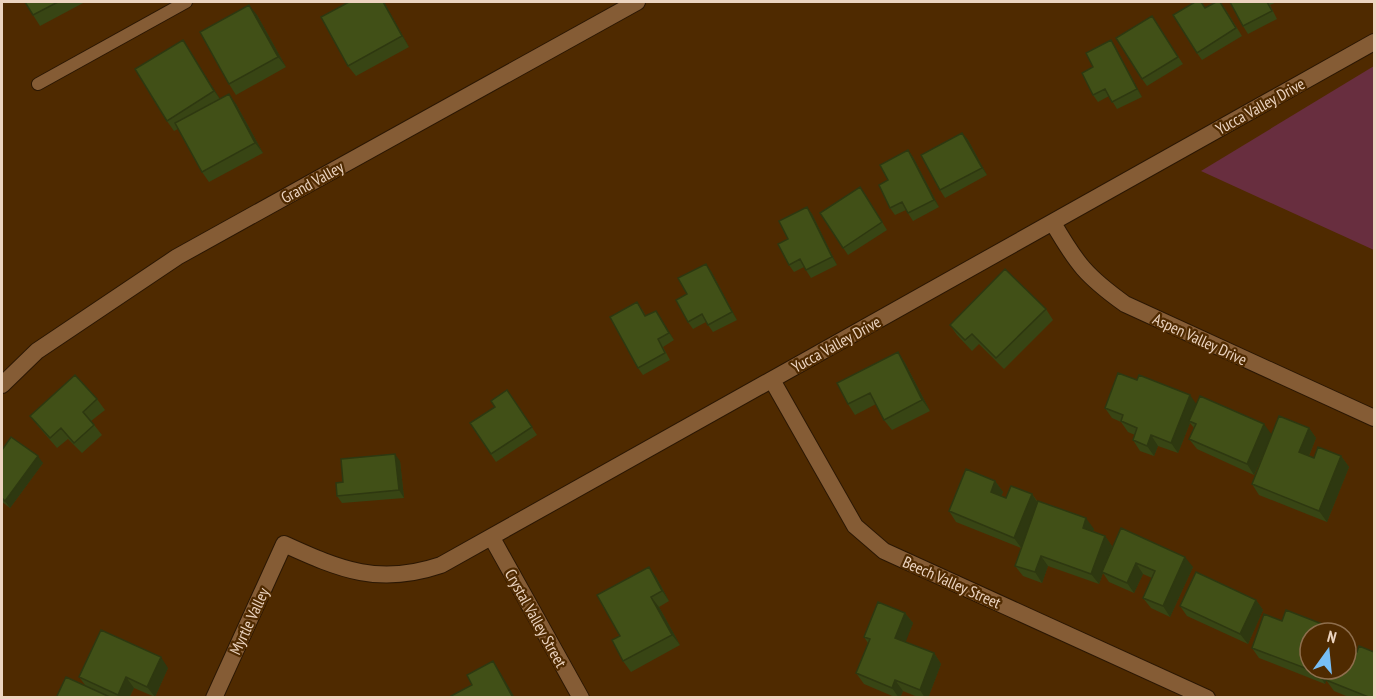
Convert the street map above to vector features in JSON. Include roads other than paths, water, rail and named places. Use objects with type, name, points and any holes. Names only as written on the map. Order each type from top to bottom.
[{"type":"street","name":"Grand Valley","points":[[2,385],[37,351],[177,257],[627,4]]},
{"type":"street","name":"Yucca Valley Drive","points":[[284,544],[332,566],[361,574],[388,576],[416,573],[441,565],[1374,42]]},
{"type":"street","name":"Aspen Valley Drive","points":[[1053,223],[1076,262],[1096,282],[1125,303],[1374,418]]},
{"type":"street","name":"Beech Valley Street","points":[[772,380],[855,526],[868,540],[884,551],[1207,698]]},
{"type":"street","name":"Crystal Valley Street","points":[[492,538],[581,698]]},
{"type":"street","name":"Myrtle Valley","points":[[214,698],[284,544]]},
{"type":"lane","points":[[38,84],[186,2]]}]
